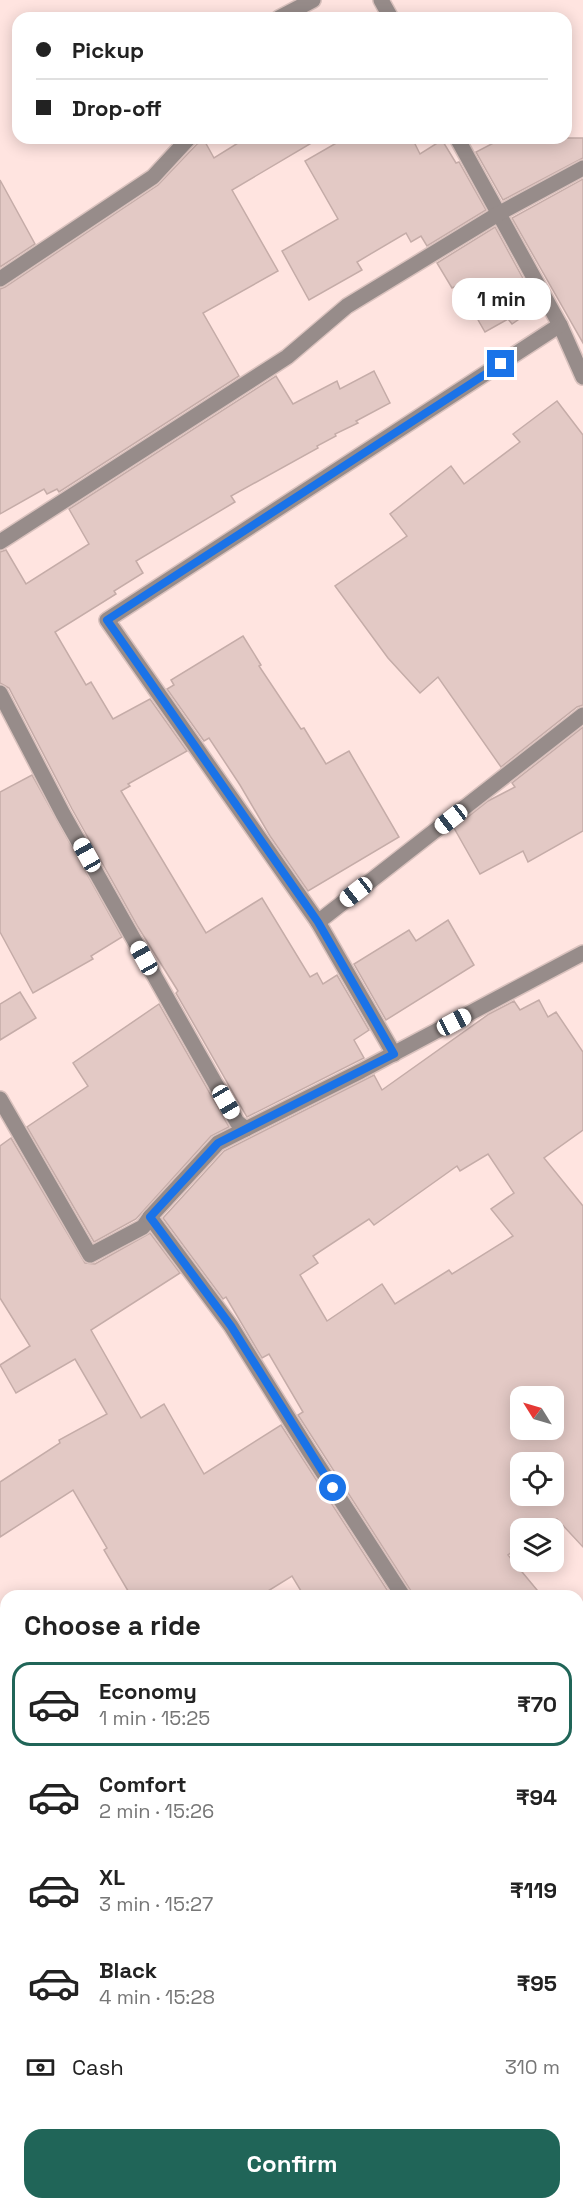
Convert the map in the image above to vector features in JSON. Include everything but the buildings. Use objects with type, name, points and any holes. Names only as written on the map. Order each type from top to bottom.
[{"type":"street","points":[[291,12],[314,0]]},
{"type":"street","points":[[0,279],[153,177],[183,144]]},
{"type":"street","points":[[460,144],[560,325],[583,377]]},
{"type":"street","points":[[0,542],[287,357],[347,306],[498,214],[583,168]]},
{"type":"street","points":[[394,1054],[318,922],[107,620],[560,325]]},
{"type":"street","points":[[0,693],[69,824],[237,1122],[246,1129]]},
{"type":"street","points":[[318,922],[583,715]]},
{"type":"street","points":[[0,1099],[90,1255],[143,1227],[218,1143],[394,1054],[583,953]]},
{"type":"street","points":[[150,1217],[231,1326],[309,1452],[400,1590]]},
{"type":"route","points":[[333,1488],[231,1326],[150,1217],[218,1143],[394,1054],[318,922],[107,620],[501,364]]}]
